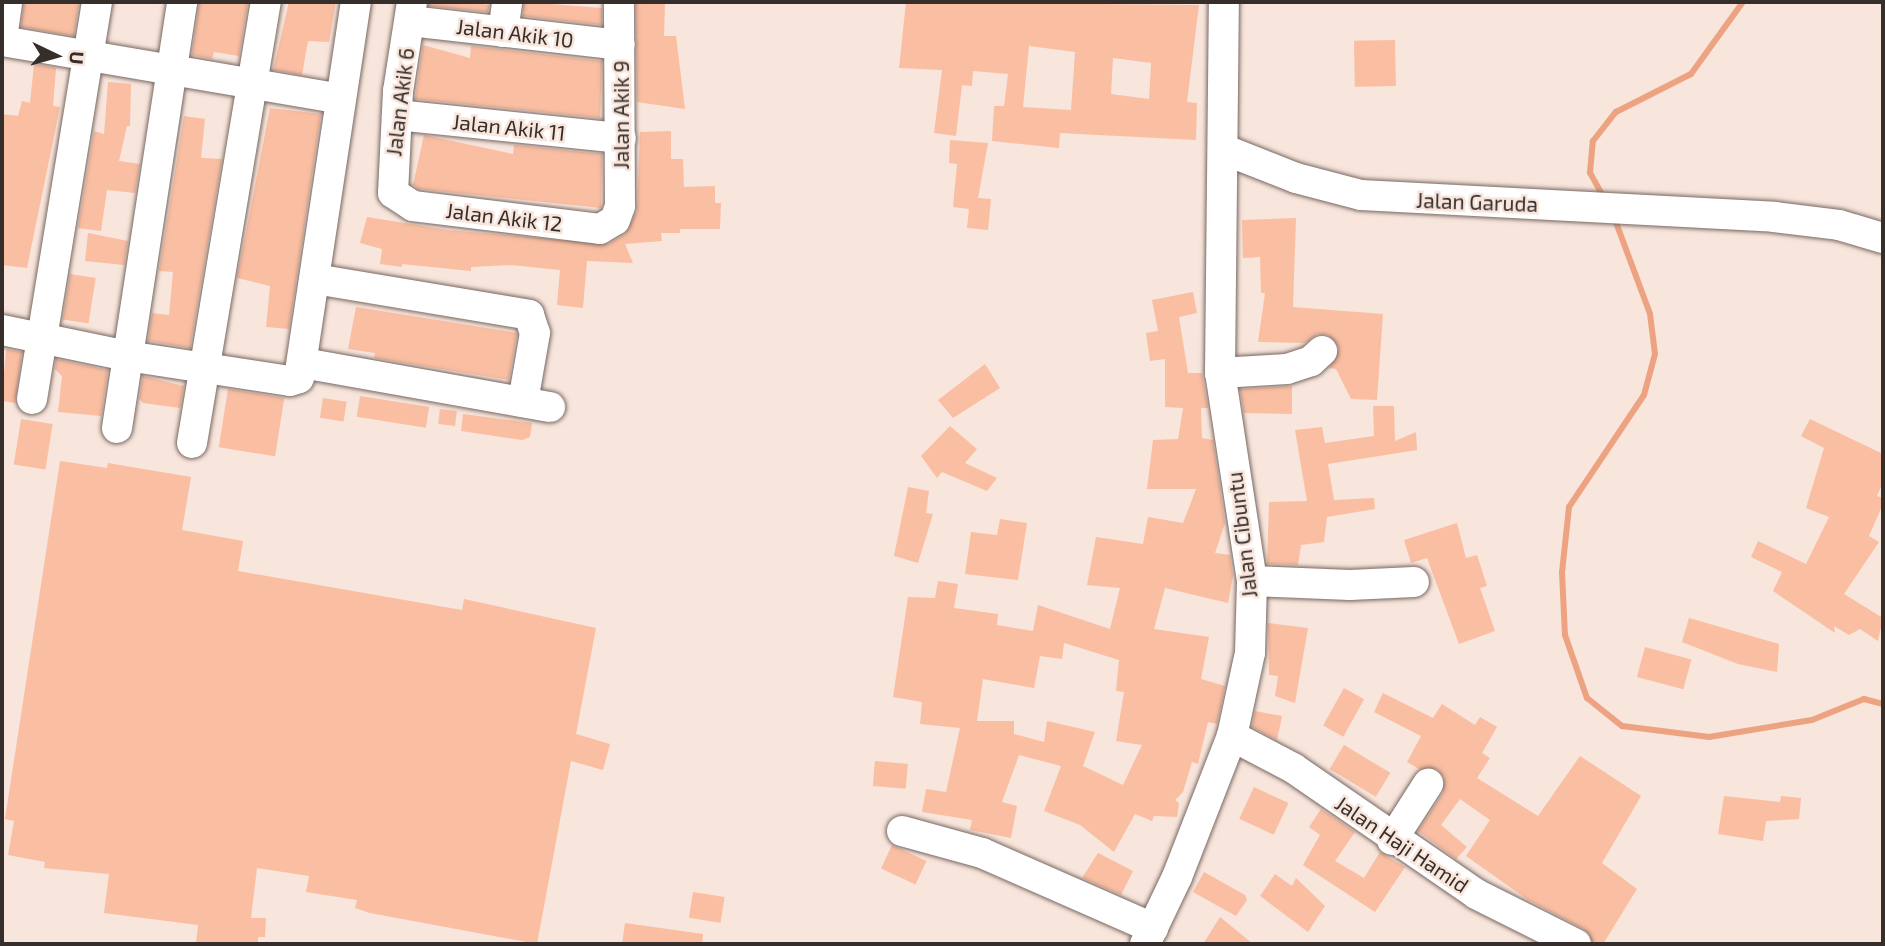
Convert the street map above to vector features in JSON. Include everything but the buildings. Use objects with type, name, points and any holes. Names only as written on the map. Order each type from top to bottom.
[{"type":"street","points":[[6,2],[2,40],[253,81],[340,99]]},
{"type":"street","points":[[32,399],[97,2]]},
{"type":"street","points":[[117,428],[182,2]]},
{"type":"street","points":[[192,443],[207,367],[266,2]]},
{"type":"street","points":[[2,330],[127,356],[290,382],[299,378],[356,2]]},
{"type":"street","points":[[503,32],[507,2]]},
{"type":"street","name":"Jalan Akik 9","points":[[611,226],[620,205],[619,2]]},
{"type":"street","points":[[1224,2],[1225,150]]},
{"type":"street","name":"Jalan Akik 10","points":[[411,11],[503,32],[620,45]]},
{"type":"street","name":"Jalan Akik 6","points":[[399,199],[391,187],[397,115],[411,11]]},
{"type":"street","name":"Jalan Akik 11","points":[[397,115],[621,138]]},
{"type":"street","name":"Jalan Garuda","points":[[1225,150],[1296,178],[1361,195],[1774,217],[1839,225],[1883,238]]},
{"type":"street","name":"Jalan Cibuntu","points":[[1149,936],[1232,736],[1250,653],[1252,581],[1220,373],[1219,207],[1225,150]]},
{"type":"street","name":"Jalan Akik 12","points":[[399,199],[413,206],[587,228],[611,226]]},
{"type":"street","points":[[303,363],[537,405],[535,333],[529,315],[315,279]]},
{"type":"street","points":[[1220,373],[1287,369],[1311,361],[1322,351]]},
{"type":"street","points":[[1252,581],[1350,586],[1414,582]]},
{"type":"street","name":"Jalan Haji Hamid","points":[[1232,736],[1293,768],[1392,840],[1476,894],[1576,944]]},
{"type":"street","points":[[1392,840],[1427,784]]},
{"type":"street","points":[[902,831],[982,853],[1149,936]]},
{"type":"waterway","points":[[1604,198],[1590,173],[1593,141],[1616,112],[1691,74],[1743,2]]},
{"type":"waterway","points":[[1614,217],[1650,314],[1655,354],[1644,395],[1569,507],[1562,572],[1565,635],[1587,698],[1622,726],[1709,737],[1812,720],[1864,699],[1883,704]]}]
